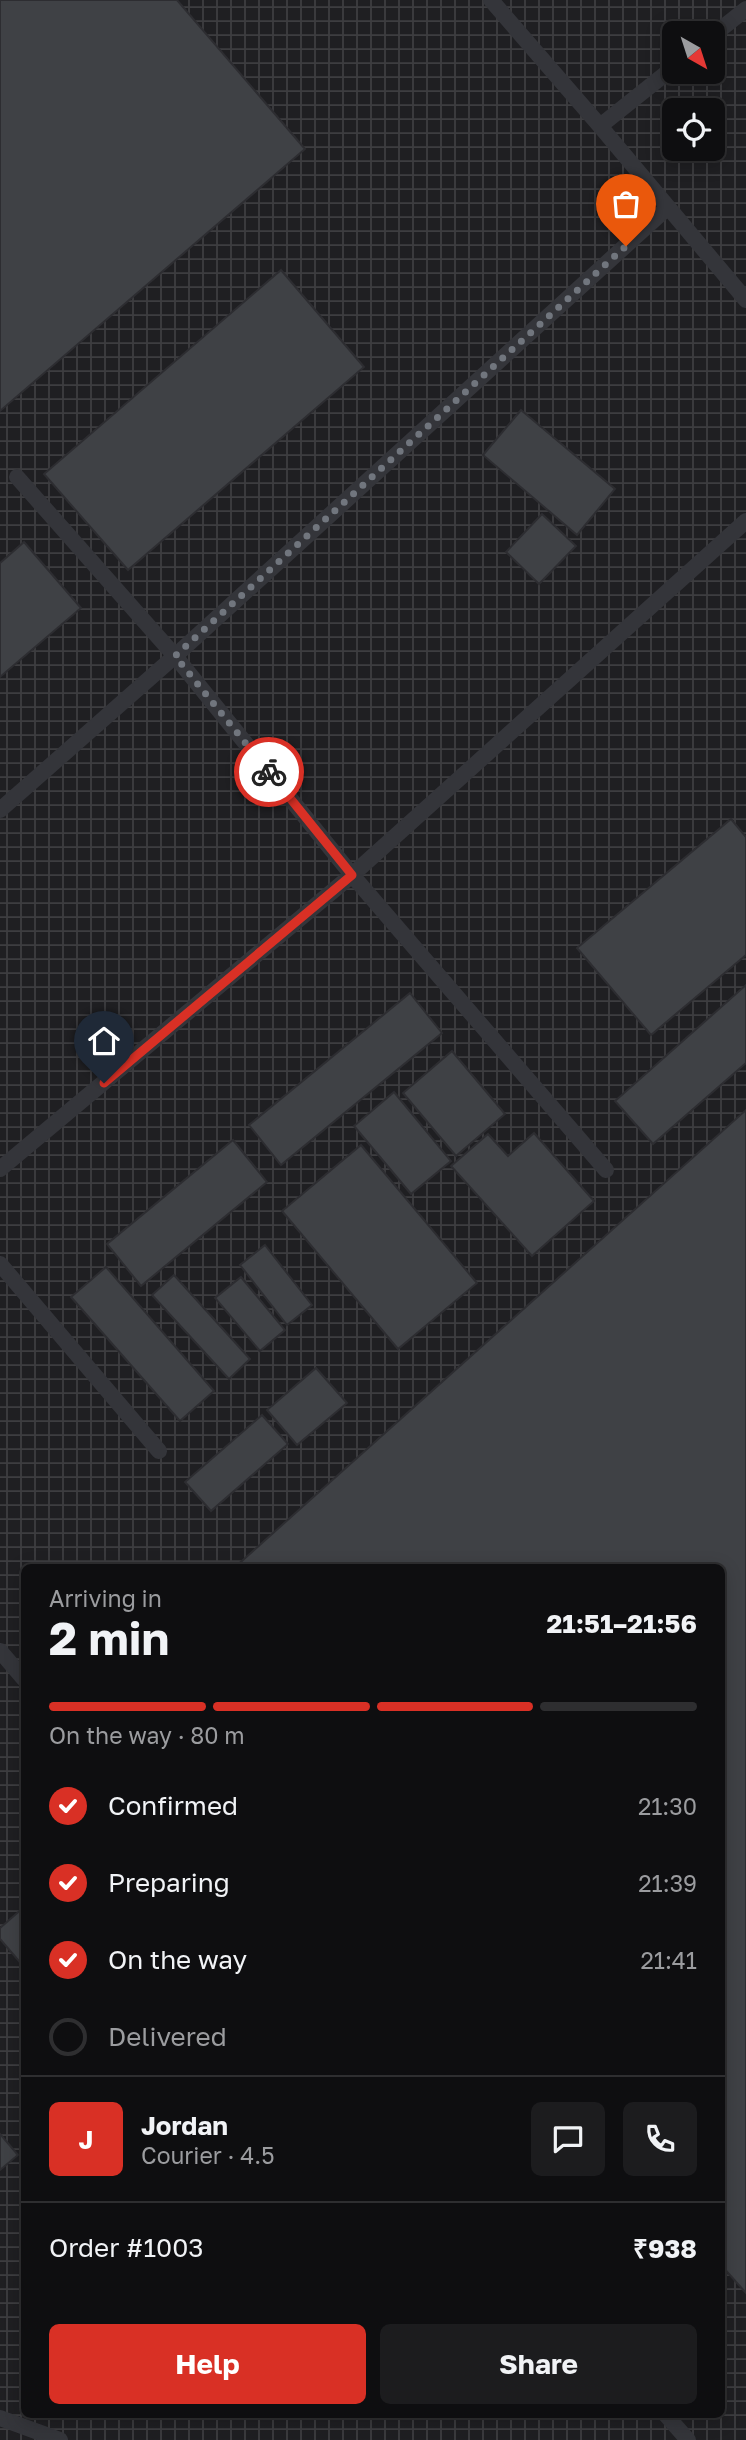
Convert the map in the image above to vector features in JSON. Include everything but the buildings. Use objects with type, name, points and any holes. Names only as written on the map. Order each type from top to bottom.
[{"type":"lane","points":[[491,0],[746,300]]},
{"type":"lane","points":[[725,26],[746,9]]},
{"type":"lane","points":[[600,126],[662,77]]},
{"type":"lane","points":[[0,810],[175,656],[667,208]]},
{"type":"lane","points":[[17,477],[175,656],[352,875],[606,1170]]},
{"type":"lane","points":[[0,1169],[352,875],[746,521]]},
{"type":"lane","points":[[0,1264],[159,1451]]},
{"type":"lane","points":[[0,1651],[21,1676]]},
{"type":"lane","points":[[0,2418],[60,2440]]},
{"type":"lane","points":[[669,2418],[688,2440]]},
{"type":"shaded area","points":[[0,0],[746,0],[746,2440],[0,2440]]},
{"type":"way so far","points":[[269,772],[175,656],[626,246]]},
{"type":"route","points":[[104,1083],[352,875],[269,772]]}]
